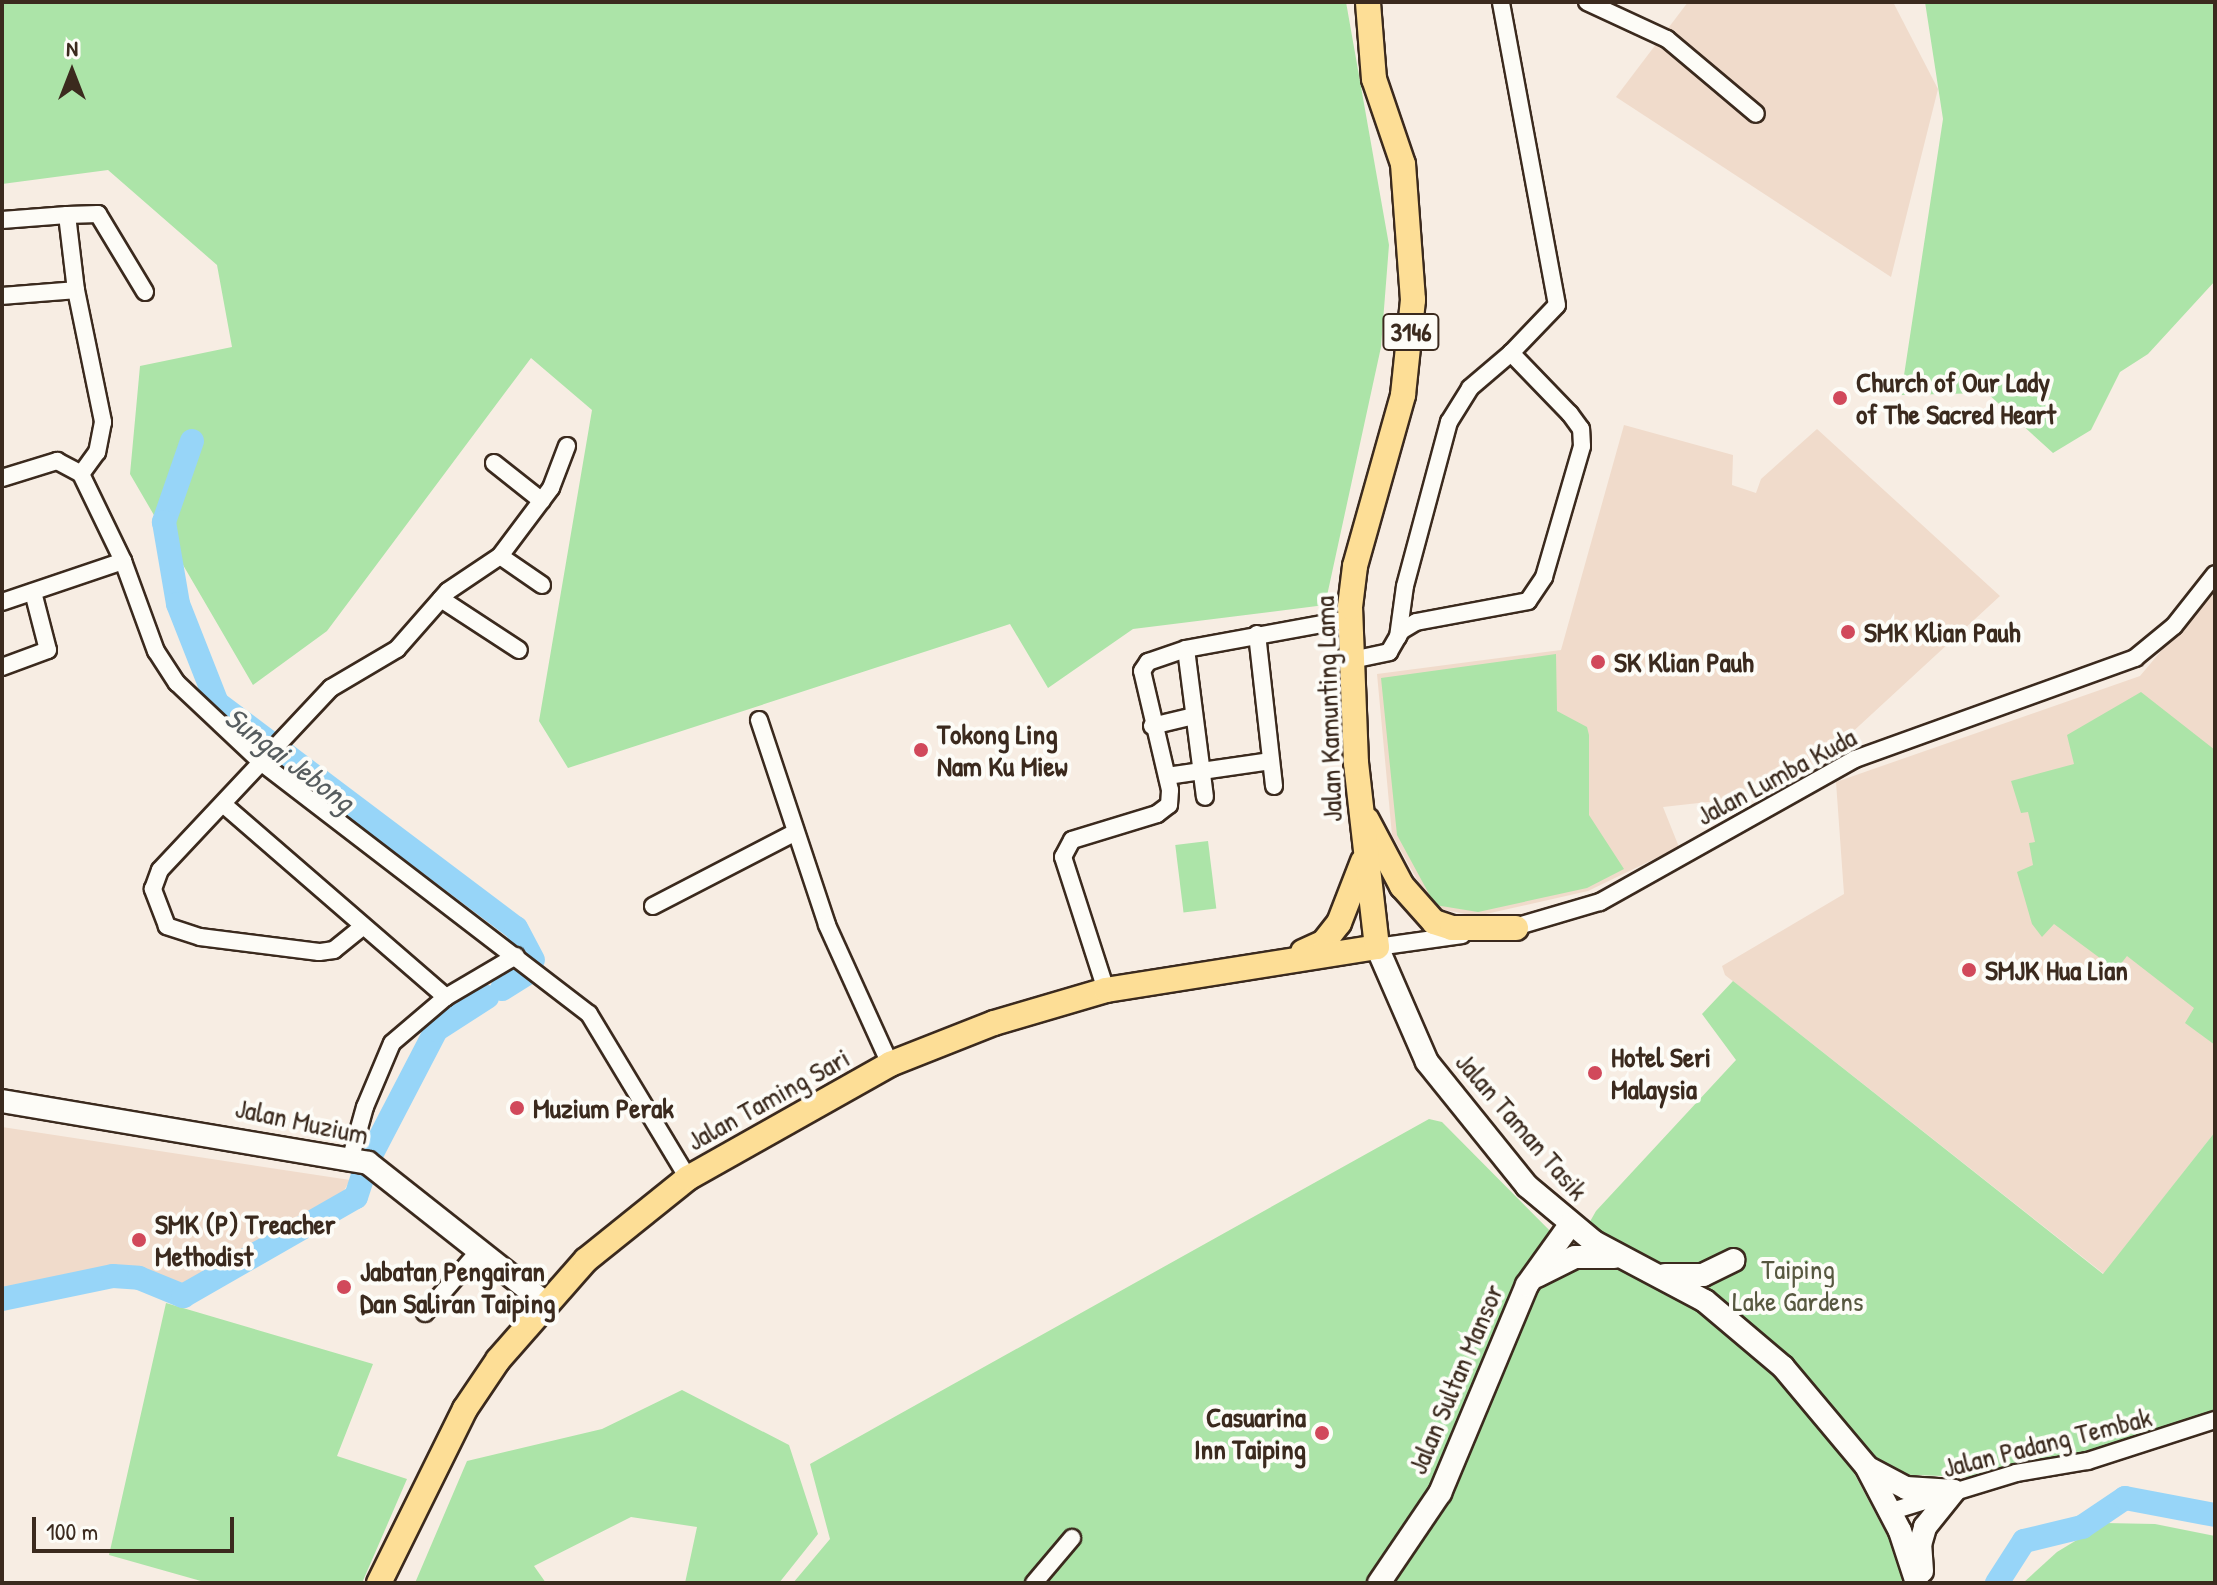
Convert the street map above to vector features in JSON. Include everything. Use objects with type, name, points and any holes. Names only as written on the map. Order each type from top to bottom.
[{"type":"main road","name":"Jalan Kamunting Lama","points":[[1368,2],[1374,79],[1403,164],[1413,300],[1403,395],[1355,566],[1350,619],[1360,803],[1377,947]]},
{"type":"main road","points":[[1360,803],[1402,886],[1421,912],[1452,928],[1516,928]]},
{"type":"main road","points":[[1293,957],[1324,942],[1339,923],[1365,856]]},
{"type":"main road","name":"Jalan Taming Sari","points":[[379,1583],[465,1409],[545,1303],[612,1237],[688,1178],[890,1064],[994,1023],[1106,990],[1293,957],[1377,947]]},
{"type":"street","points":[[1398,637],[1405,586],[1449,422],[1470,388],[1511,353],[1557,305],[1501,2]]},
{"type":"street","points":[[1587,2],[1667,39],[1756,114]]},
{"type":"street","points":[[2,220],[98,214],[145,292]]},
{"type":"street","points":[[67,215],[76,290],[103,422],[97,452],[76,470]]},
{"type":"street","points":[[2,296],[76,290]]},
{"type":"street","points":[[1352,660],[1383,656],[1407,626],[1430,617],[1528,601],[1544,577],[1584,438],[1570,414],[1511,353]]},
{"type":"street","points":[[361,928],[334,950],[319,952],[200,937],[167,926],[154,901],[155,881],[331,688],[397,649],[441,599],[500,556],[542,501],[567,446]]},
{"type":"street","points":[[2,478],[57,461],[76,470],[123,561],[156,651],[177,683],[262,763],[516,956],[599,1024],[688,1178]]},
{"type":"street","points":[[494,463],[542,501]]},
{"type":"street","points":[[500,556],[542,585]]},
{"type":"street","points":[[2,602],[123,561]]},
{"type":"street","name":"Jalan Lumba Kuda","points":[[1377,947],[1516,928],[1600,902],[1855,759],[2135,658],[2174,626],[2215,574]]},
{"type":"street","points":[[2,667],[48,650],[33,592]]},
{"type":"street","points":[[441,599],[519,650]]},
{"type":"street","points":[[1106,990],[1063,857],[1072,840],[1157,814],[1169,805],[1167,776],[1152,726],[1142,671],[1148,662],[1186,649],[1350,619]]},
{"type":"street","points":[[1257,634],[1274,786]]},
{"type":"street","points":[[1186,649],[1205,797]]},
{"type":"street","points":[[1152,726],[1194,716]]},
{"type":"street","points":[[759,720],[827,925],[890,1064]]},
{"type":"street","points":[[1167,776],[1271,761]]},
{"type":"street","points":[[223,804],[361,928],[446,997]]},
{"type":"street","points":[[653,906],[794,833]]},
{"type":"street","name":"Jalan Taman Tasik","points":[[1377,947],[1427,1062],[1527,1186],[1570,1225],[1623,1258],[1705,1301],[1783,1367],[1866,1466],[1892,1511],[1920,1583]]},
{"type":"street","points":[[351,1157],[365,1107],[392,1043],[446,997],[516,956]]},
{"type":"street","name":"Jalan Muzium","points":[[2,1101],[351,1157],[379,1169],[545,1303]]},
{"type":"street","points":[[1527,1186],[1546,1225],[1545,1243],[1532,1279]]},
{"type":"street","points":[[1532,1279],[1570,1225]]},
{"type":"street","points":[[425,1313],[478,1252]]},
{"type":"street","points":[[1532,1279],[1575,1257],[1623,1258]]},
{"type":"street","points":[[1656,1273],[1694,1277],[1734,1260]]},
{"type":"street","name":"Jalan Sultan Mansor","points":[[1379,1583],[1440,1493],[1532,1279]]},
{"type":"street","name":"Jalan Padang Tembak","points":[[1892,1511],[1954,1491],[2088,1461],[2215,1420]]},
{"type":"street","points":[[1866,1466],[1906,1488],[1954,1491]]},
{"type":"street","points":[[1920,1583],[1922,1536],[1954,1491]]},
{"type":"street","points":[[1034,1583],[1072,1538]]},
{"type":"shaded area","points":[[1688,2],[1893,2],[1938,89],[1891,277],[1616,97]]},
{"type":"shaded area","name":"SK Klian Pauh","points":[[1624,425],[1733,455],[1732,485],[1756,493],[1761,479],[1817,429],[2000,596],[1822,760],[1752,797],[1663,807],[1679,847],[1588,891],[1477,916],[1433,908],[1392,835],[1377,674],[1561,650]]},
{"type":"shaded area","name":"SMJK Hua Lian","points":[[2215,587],[2215,1132],[2104,1274],[1725,975],[1722,966],[1844,894],[1836,782],[2140,676]]},
{"type":"shaded area","name":"SMK (P) Treacher Methodist","points":[[2,1127],[350,1180],[337,1203],[183,1296],[139,1278],[52,1286],[2,1298]]},
{"type":"green space","points":[[2,2],[1346,2],[1389,245],[1381,347],[1325,605],[1133,629],[1048,688],[1010,624],[568,768],[539,721],[592,410],[531,358],[327,631],[253,685],[130,474],[140,366],[232,347],[217,265],[108,170],[2,184]]},
{"type":"green space","points":[[1925,2],[2215,2],[2215,281],[2148,354],[2120,372],[2091,430],[2053,453],[1987,393],[1901,395],[1943,119]]},
{"type":"green space","points":[[1556,654],[1557,711],[1587,727],[1589,735],[1589,815],[1624,869],[1587,888],[1478,912],[1435,905],[1397,835],[1381,678]]},
{"type":"green space","points":[[2141,692],[2215,750],[2215,1045],[2185,1023],[2194,1008],[2127,956],[2116,970],[2054,924],[2042,937],[2032,924],[2017,872],[2033,865],[2029,843],[2035,842],[2028,812],[2021,813],[2011,781],[2074,764],[2067,735]]},
{"type":"green space","points":[[1208,841],[1216,908],[1184,913],[1175,845]]},
{"type":"green space","name":"Taiping Lake Gardens","points":[[1733,981],[2103,1274],[2215,1132],[2215,1410],[2090,1451],[1973,1477],[1854,1473],[1900,1560],[1902,1583],[793,1583],[830,1539],[810,1464],[1429,1119],[1442,1122],[1572,1253],[1596,1211],[1736,1060],[1702,1014]]},
{"type":"green space","points":[[166,1303],[373,1364],[337,1456],[407,1479],[362,1583],[208,1583],[109,1555]]},
{"type":"green space","points":[[682,1390],[789,1445],[818,1534],[779,1583],[685,1583],[697,1527],[631,1517],[534,1566],[546,1583],[415,1583],[467,1461],[602,1429]]},
{"type":"green space","points":[[2105,1523],[2155,1524],[2215,1536],[2215,1583],[2023,1583],[2057,1552]]},
{"type":"waterway","name":"Sungai Jebong","points":[[192,441],[164,522],[178,604],[217,703],[516,928],[533,960]]},
{"type":"waterway","name":"Sungai Jebong","points":[[502,989],[529,972]]},
{"type":"waterway","name":"Sungai Jebong","points":[[370,1157],[436,1030],[487,997]]},
{"type":"waterway","name":"Sungai Jebong","points":[[2,1299],[113,1276],[139,1278],[183,1296],[356,1197],[364,1173]]},
{"type":"waterway","points":[[1997,1583],[2024,1541],[2082,1527],[2125,1498],[2215,1515]]},
{"type":"place","name":"Church of Our Lady of The Sacred Heart","points":[[1840,398]]},
{"type":"place","name":"SMK Klian Pauh","points":[[1848,632]]},
{"type":"place","name":"SK Klian Pauh","points":[[1598,662]]},
{"type":"place","name":"Tokong Ling Nam Ku Miew","points":[[921,750]]},
{"type":"place","name":"SMJK Hua Lian","points":[[1969,970]]},
{"type":"place","name":"Hotel Seri Malaysia","points":[[1595,1073]]},
{"type":"place","name":"Muzium Perak","points":[[517,1108]]},
{"type":"place","name":"SMK (P) Treacher Methodist","points":[[139,1240]]},
{"type":"place","name":"Jabatan Pengairan Dan Saliran Taiping","points":[[344,1287]]},
{"type":"place","name":"Casuarina Inn Taiping","points":[[1322,1433]]}]
